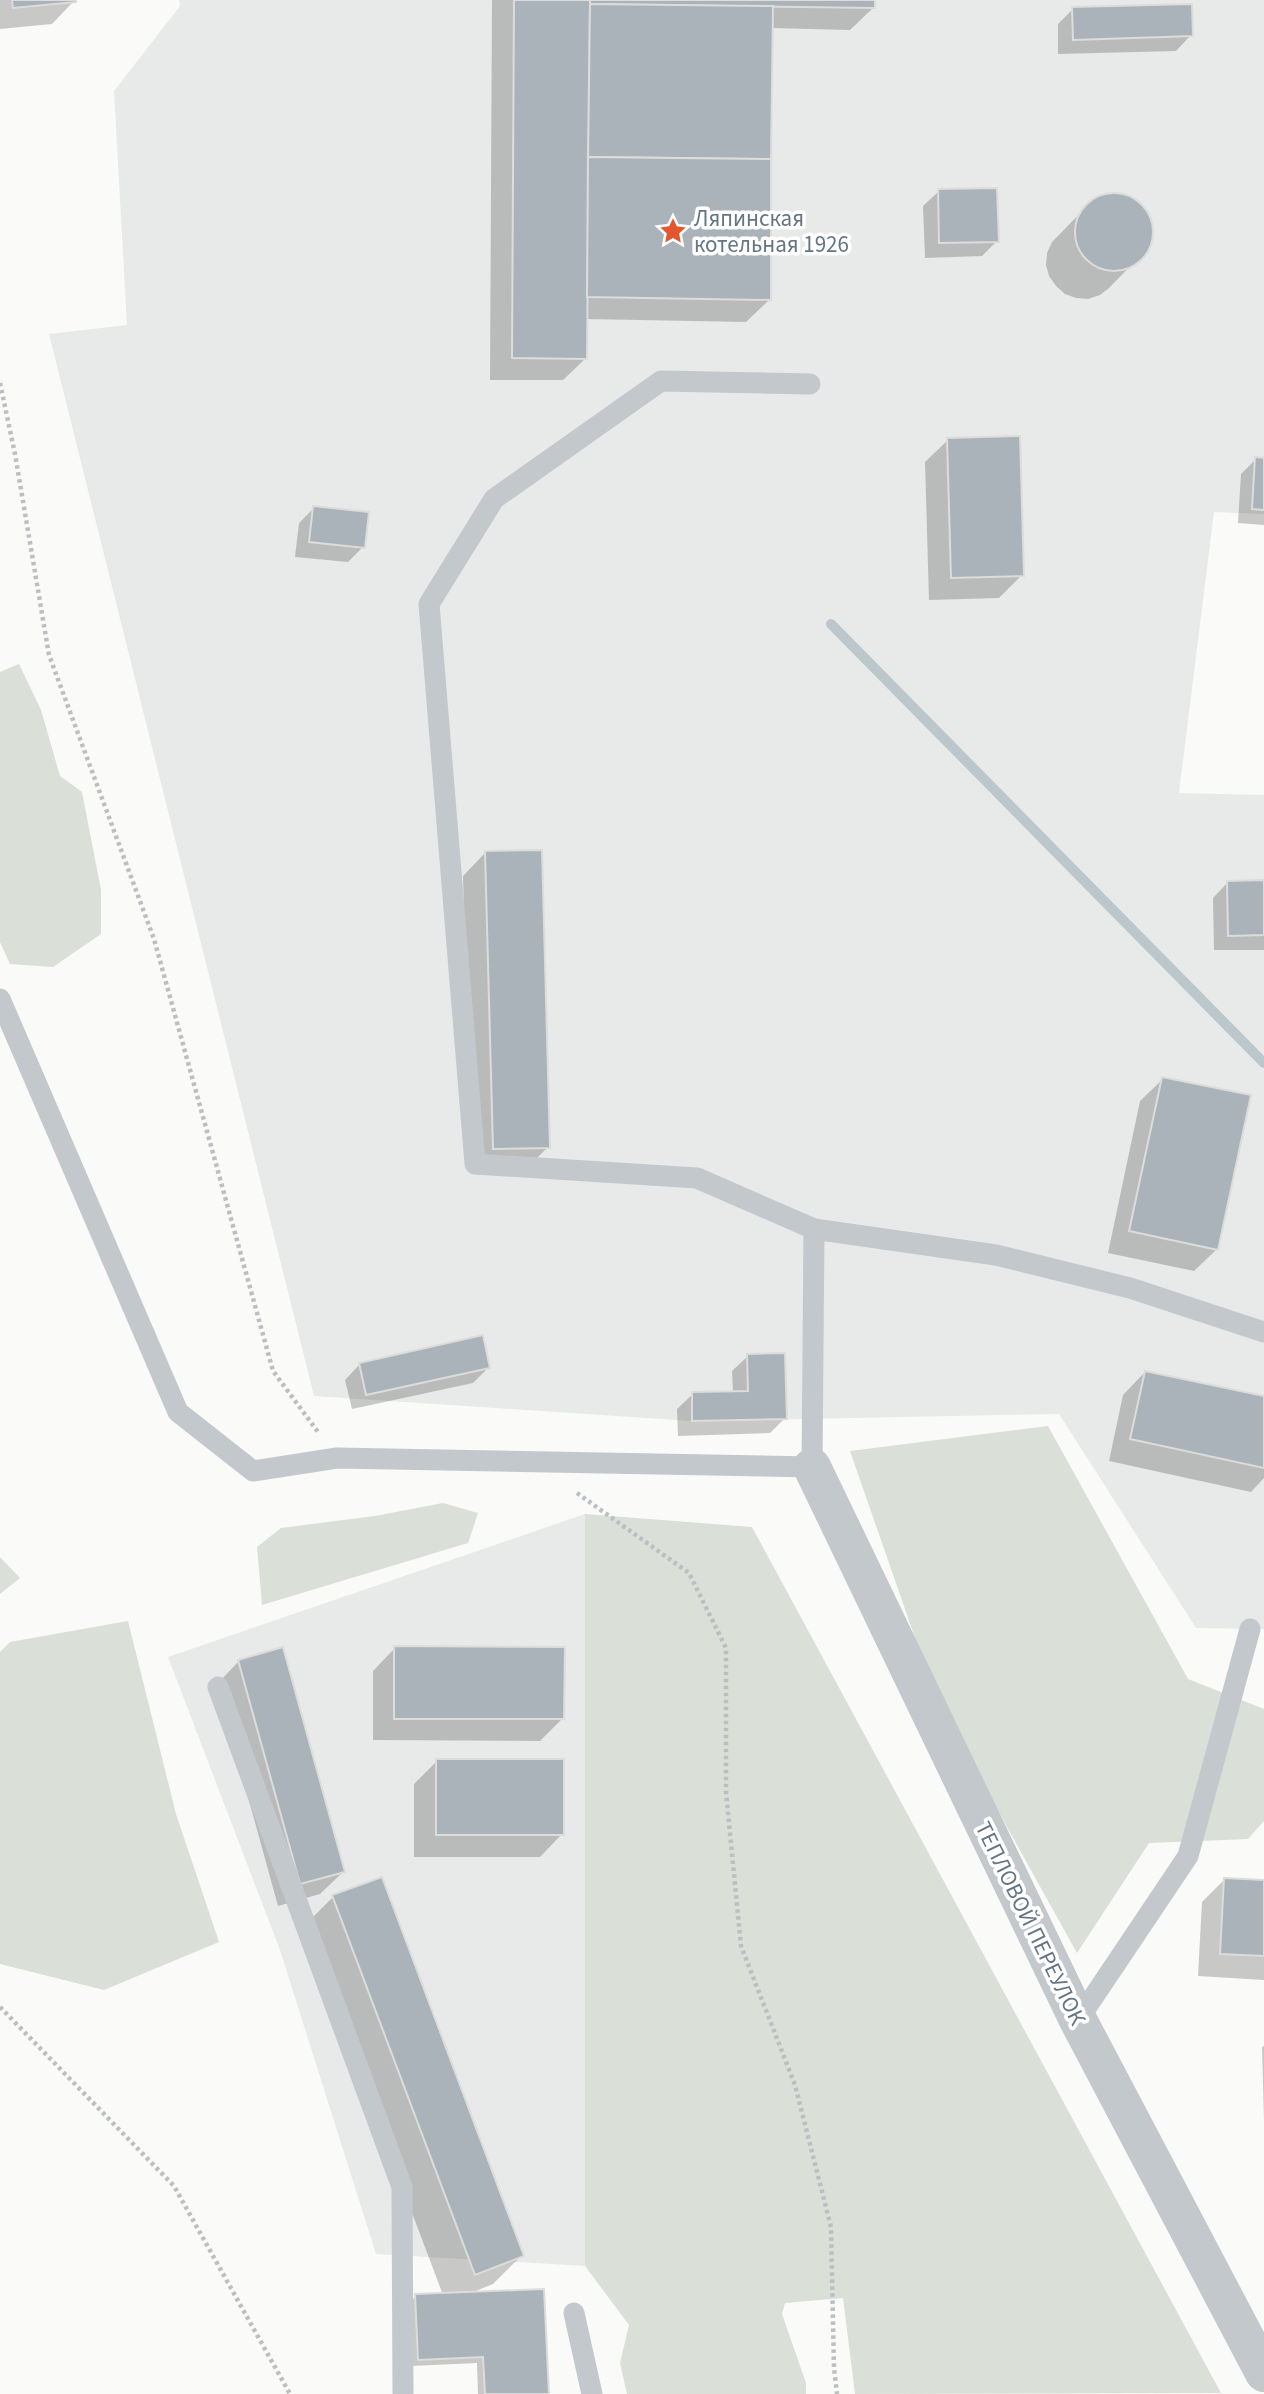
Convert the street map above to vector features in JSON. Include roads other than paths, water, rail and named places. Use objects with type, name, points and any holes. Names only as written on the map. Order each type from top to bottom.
[{"type":"street","name":"ТЕПЛОВОЙ ПЕРЕУЛОК","points":[[812,1467],[1078,2020],[1264,2373]]},
{"type":"lane","points":[[810,384],[661,381],[494,499],[429,604],[475,1164],[697,1178],[814,1229],[996,1255],[1130,1288],[1264,1332]]},
{"type":"lane","points":[[0,999],[178,1412],[253,1471],[337,1458],[812,1467],[814,1229]]},
{"type":"lane","points":[[1078,2020],[1188,1856],[1250,1629]]},
{"type":"lane","points":[[218,1687],[402,2186],[403,2394]]},
{"type":"lane","points":[[574,2313],[592,2394]]},
{"type":"waterway","points":[[831,624],[1264,1063]]},
{"type":"place","name":"Ляпинская котельная 1926","points":[[673,231]]}]
